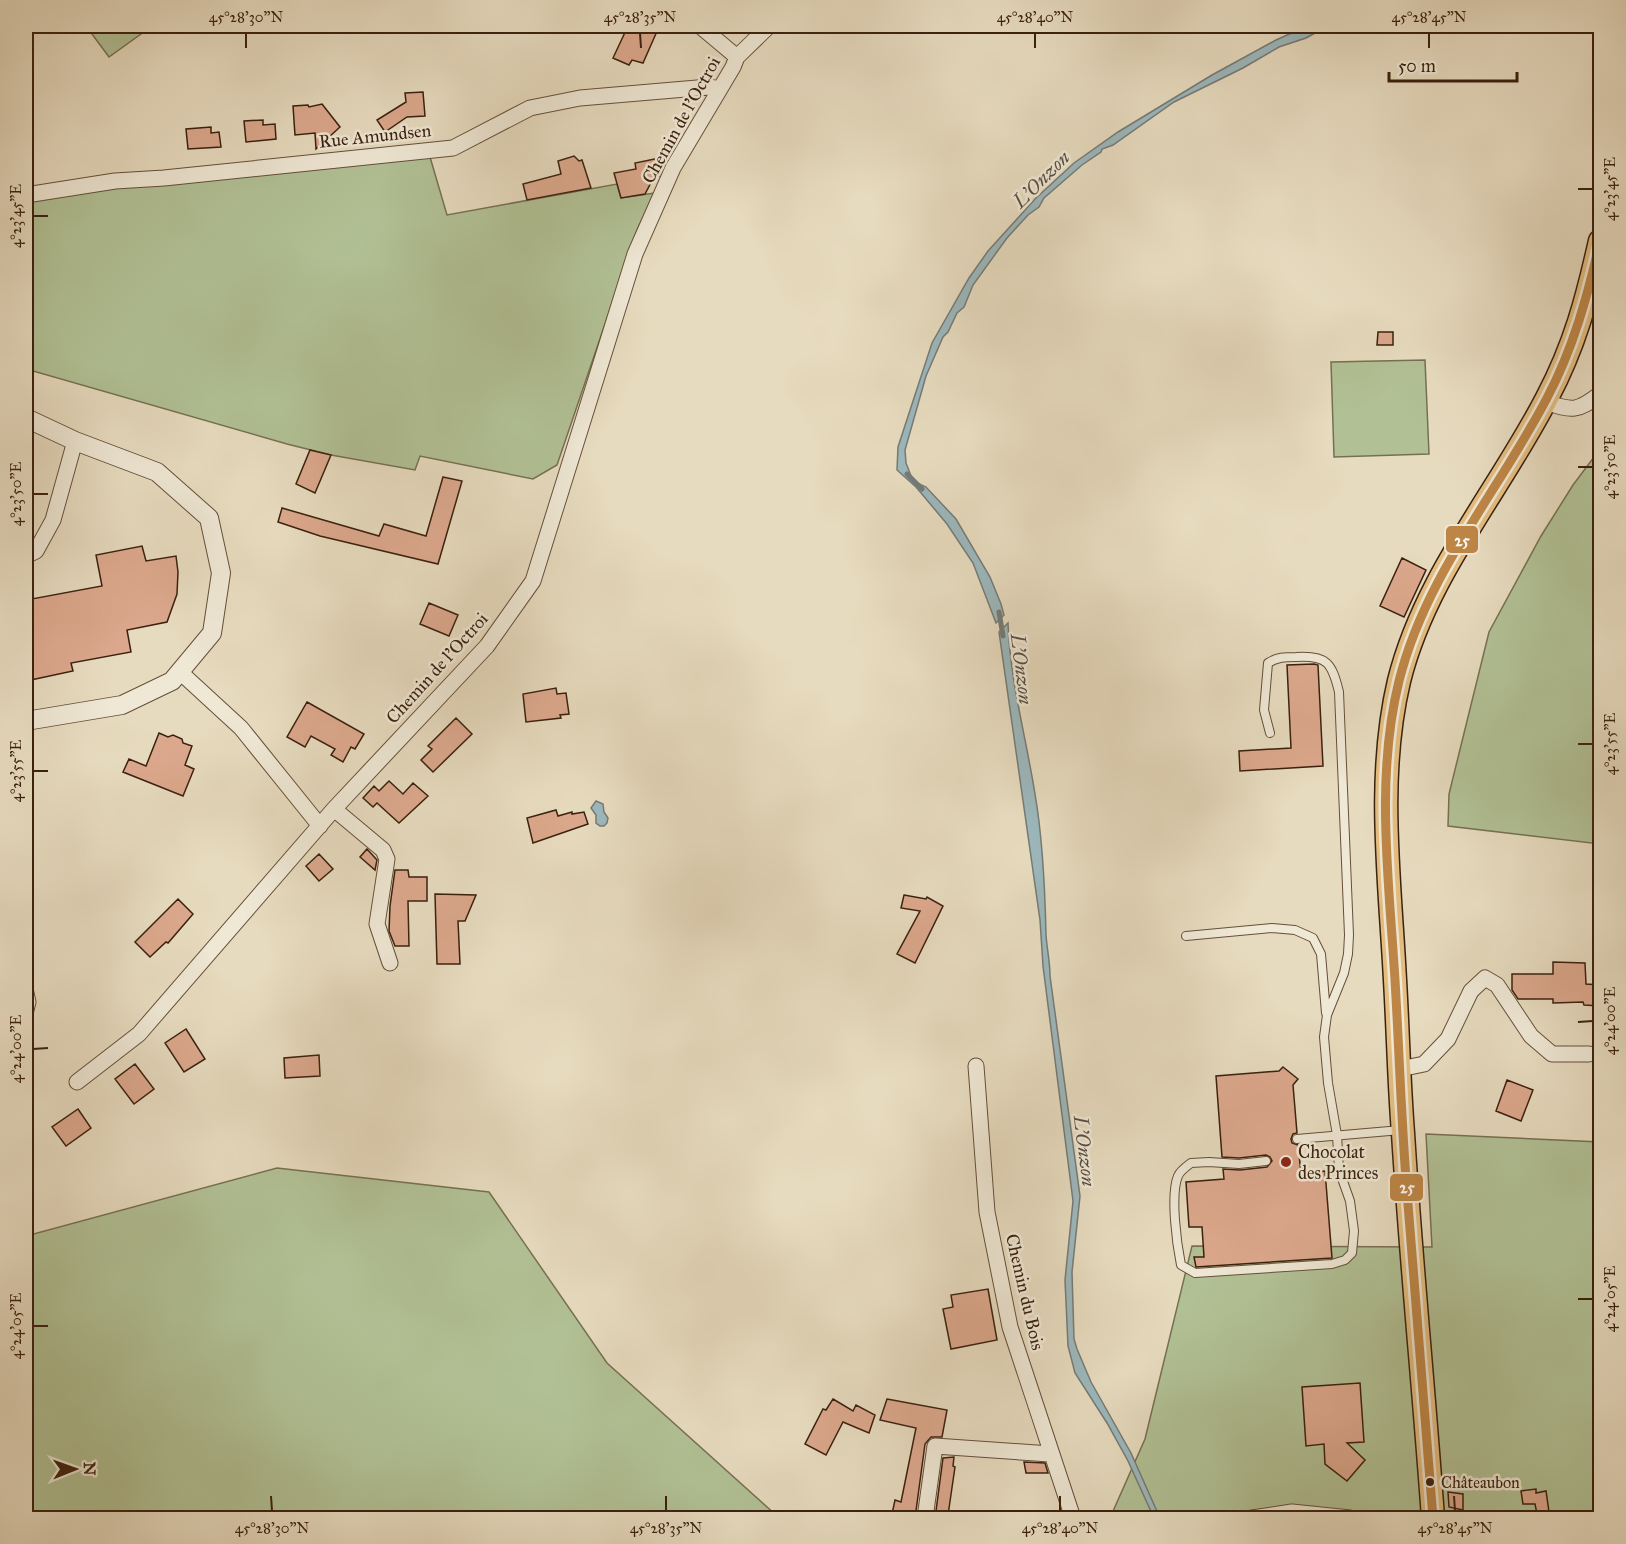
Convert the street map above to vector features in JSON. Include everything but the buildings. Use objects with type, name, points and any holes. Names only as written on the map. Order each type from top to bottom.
[{"type":"main road","points":[[1433,1518],[1402,1130],[1387,831],[1386,773],[1392,718],[1399,681],[1410,644],[1437,581],[1545,402],[1565,362],[1584,311],[1600,241]]},
{"type":"street","points":[[700,26],[737,57]]},
{"type":"street","name":"Chemin de l'Octroi","points":[[77,1082],[139,1034],[334,809],[487,646],[533,581],[635,254],[673,168],[737,57],[769,26]]},
{"type":"street","name":"Rue Amundsen","points":[[26,195],[115,181],[453,148],[530,108],[580,98],[699,88],[720,89]]},
{"type":"street","points":[[1545,402],[1570,409],[1583,407],[1600,394]]},
{"type":"street","points":[[26,418],[75,441],[157,472],[209,518],[221,573],[212,633],[172,681],[122,705],[26,721]]},
{"type":"street","points":[[26,556],[36,552],[53,520],[75,441]]},
{"type":"street","points":[[179,671],[241,728],[320,826]]},
{"type":"street","points":[[334,809],[383,850],[387,859],[377,924],[390,963]]},
{"type":"street","points":[[1400,1069],[1424,1064],[1448,1039],[1472,991],[1485,978],[1497,984],[1531,1036],[1551,1054],[1589,1054]]},
{"type":"street","points":[[26,993],[28,1002],[26,1010]]},
{"type":"street","name":"Chemin du Bois","points":[[976,1066],[987,1212],[1010,1327],[1072,1518]]},
{"type":"street","points":[[925,1518],[935,1446],[1050,1454]]},
{"type":"street","points":[[1252,1518],[1292,1512],[1350,1518]]},
{"type":"lane","points":[[1270,734],[1264,710],[1268,663],[1276,658],[1306,656],[1319,657],[1328,663],[1334,673],[1339,692],[1349,935],[1344,973],[1327,1015]]},
{"type":"lane","points":[[1186,936],[1272,928],[1295,930],[1313,938],[1321,954],[1327,1015],[1324,1037],[1326,1060],[1340,1170],[1350,1201],[1354,1231],[1352,1253],[1345,1260],[1332,1264],[1195,1273],[1181,1265],[1176,1243],[1178,1175],[1191,1163],[1239,1164],[1266,1161]]},
{"type":"lane","points":[[1298,1139],[1402,1130]]},
{"type":"green space","points":[[86,26],[152,26],[109,57]]},
{"type":"green space","points":[[430,157],[447,215],[617,184],[621,198],[655,193],[637,230],[557,465],[533,479],[420,456],[415,470],[331,455],[26,369],[26,202],[116,187]]},
{"type":"green space","points":[[1425,360],[1429,454],[1334,457],[1331,362]]},
{"type":"green space","points":[[1600,449],[1600,844],[1448,826],[1449,794],[1489,632],[1541,536],[1573,485]]},
{"type":"green space","points":[[1426,1134],[1600,1142],[1600,1518],[1110,1518],[1145,1439],[1192,1246],[1432,1247]]},
{"type":"green space","points":[[277,1168],[489,1192],[607,1363],[776,1515],[776,1518],[26,1518],[26,1236]]},
{"type":"water","points":[[1307,26],[1328,26],[1306,38],[1279,47],[1243,68],[1174,102],[1113,145],[1102,149],[1082,165],[1044,198],[1039,207],[1028,215],[1007,238],[973,285],[964,307],[957,313],[943,337],[926,376],[905,450],[906,463],[913,481],[926,487],[956,519],[990,577],[1004,615],[996,623],[973,563],[947,524],[916,487],[897,470],[898,447],[932,343],[969,278],[988,251],[1035,199],[1074,163],[1118,132],[1212,75]]},
{"type":"water","points":[[1008,623],[1015,688],[1038,811],[1050,976],[1080,1196],[1072,1272],[1074,1339],[1091,1382],[1131,1453],[1160,1518],[1154,1518],[1128,1461],[1075,1373],[1068,1346],[1065,1280],[1073,1201],[1043,966],[1040,920],[999,632]]},
{"type":"water","points":[[596,801],[603,804],[608,818],[604,826],[596,823],[596,815],[591,808]]},
{"type":"waterway","name":"L'Onzon","points":[[907,474],[922,489]]},
{"type":"waterway","name":"L'Onzon","points":[[999,612],[1003,636]]},
{"type":"transit line","name":"25","points":[[1433,1518],[1404,1154],[1387,867],[1387,755],[1399,681],[1426,606],[1464,535],[1528,433],[1547,398],[1572,341],[1600,241]]},
{"type":"place","name":"Chocolat des Princes","points":[[1286,1162]]},
{"type":"place","name":"Châteaubon","points":[[1430,1482]]}]
